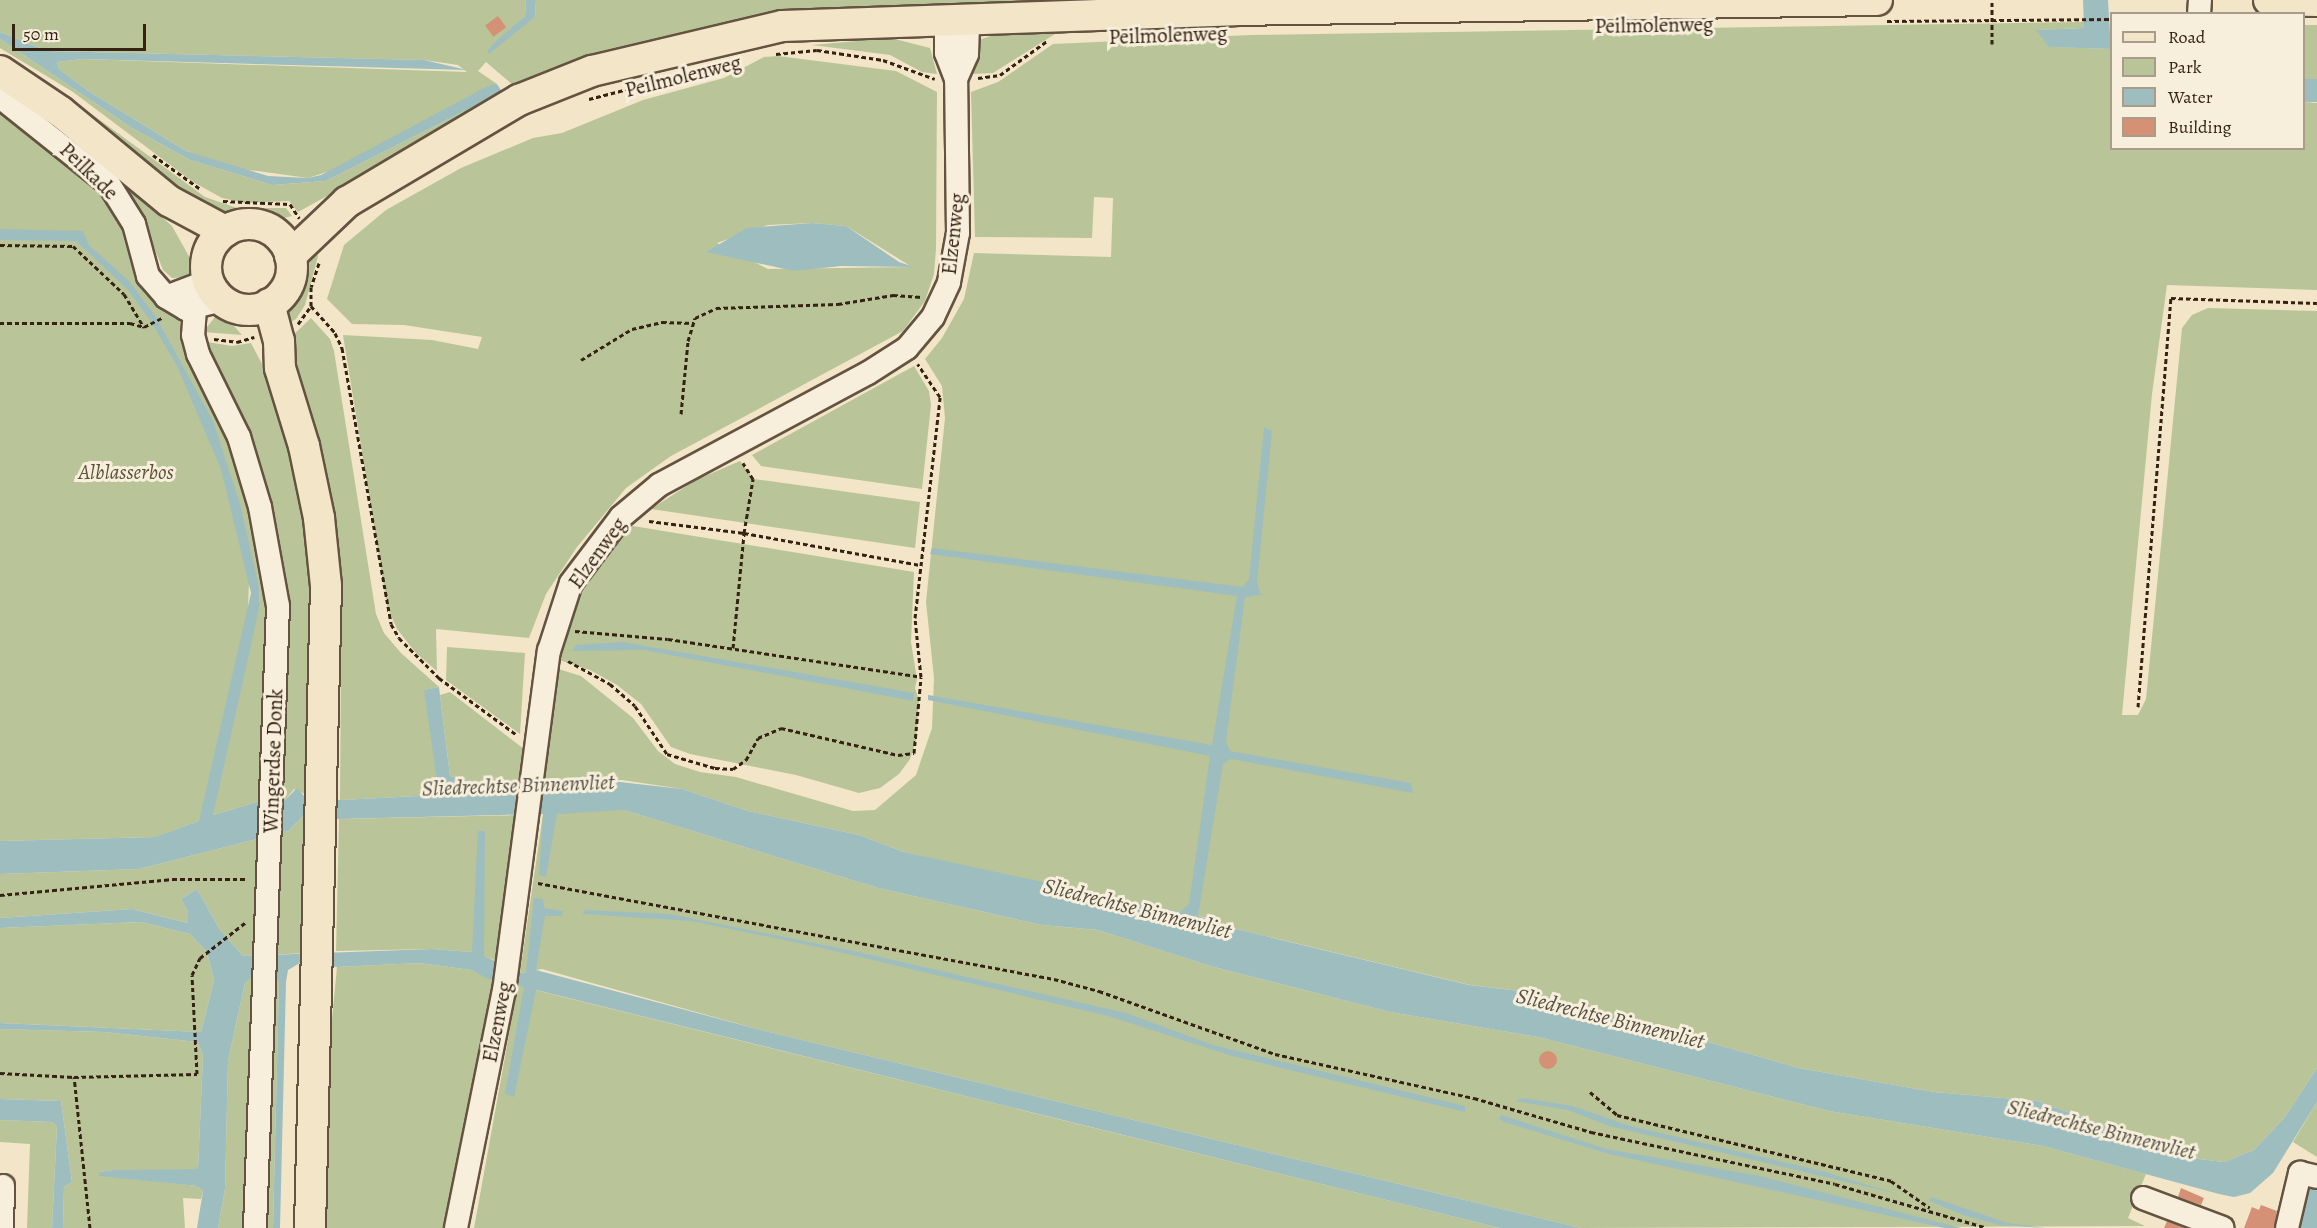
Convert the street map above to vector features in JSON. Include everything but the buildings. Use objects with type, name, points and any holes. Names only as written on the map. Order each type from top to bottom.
[{"type":"main road","points":[[2269,0],[2317,1]]},
{"type":"main road","name":"Peilmolenweg","points":[[295,237],[347,202],[511,104],[592,71],[783,26],[957,18],[1876,11]]},
{"type":"main road","points":[[0,71],[61,112],[218,239]]},
{"type":"main road","points":[[240,310],[285,289],[295,237],[246,224],[218,239],[206,264],[280,368],[304,446],[319,518],[326,586],[323,785],[310,1228]]},
{"type":"street","name":"Elzenweg","points":[[456,1228],[504,991],[552,641],[571,583],[621,517],[659,485],[731,444],[868,373],[907,348],[940,305],[955,257],[958,233],[956,79],[946,53],[957,18]]},
{"type":"street","name":"Peilkade","points":[[0,97],[109,184],[134,224],[148,276],[166,297],[179,307],[240,310]]},
{"type":"street","points":[[166,297],[240,310]]},
{"type":"street","name":"Wingerdse Donk","points":[[240,310],[193,335],[198,354],[239,437],[260,507],[278,606],[271,841],[263,949],[264,993],[255,1228]]},
{"type":"street","points":[[2287,1227],[2309,1175]]},
{"type":"street","points":[[2,1228],[3,1186]]},
{"type":"street","points":[[2143,1197],[2223,1228]]},
{"type":"path","points":[[1992,0],[1992,44]]},
{"type":"path","points":[[1876,11],[1992,20],[2110,19]]},
{"type":"path","points":[[772,54],[817,50],[883,60],[927,78],[956,79],[1000,75],[1048,41],[1055,40]]},
{"type":"path","name":"Peilmolenweg","points":[[580,103],[659,81]]},
{"type":"path","points":[[148,151],[202,191]]},
{"type":"path","points":[[193,335],[237,342],[240,310],[297,325],[310,306],[311,287],[322,255],[295,237],[290,204],[233,205],[217,200]]},
{"type":"path","points":[[0,244],[73,246],[124,294],[144,327]]},
{"type":"path","points":[[681,414],[695,318],[716,308],[838,304],[893,294],[920,296],[940,305]]},
{"type":"path","points":[[2138,707],[2171,298],[2317,303]]},
{"type":"path","points":[[310,306],[335,333],[342,348],[391,624],[399,638],[439,678],[536,749]]},
{"type":"path","points":[[0,322],[130,323],[144,327],[160,319]]},
{"type":"path","points":[[581,360],[632,329],[662,322],[694,323]]},
{"type":"path","points":[[552,641],[610,684],[635,706],[667,754],[715,768],[733,768],[746,760],[758,738],[781,728],[898,756],[914,753],[921,677],[915,618],[940,397],[907,348]]},
{"type":"path","points":[[731,444],[753,479],[744,533],[733,648]]},
{"type":"path","points":[[621,517],[744,533],[920,565]]},
{"type":"path","points":[[552,641],[624,634],[921,677]]},
{"type":"path","points":[[0,896],[172,879],[267,876]]},
{"type":"path","points":[[519,880],[783,926],[1054,979],[1099,991],[1275,1054],[1474,1098],[1592,1132],[1835,1184],[1934,1210],[1987,1228]]},
{"type":"path","points":[[0,1073],[74,1077],[197,1074],[192,975],[200,958],[232,932]]},
{"type":"path","points":[[74,1077],[90,1228]]},
{"type":"path","points":[[1590,1092],[1617,1115],[1891,1181],[1934,1210]]},
{"type":"green space","points":[[0,0],[526,0],[525,16],[487,51],[535,17],[536,0],[1177,0],[865,7],[737,24],[521,92],[486,62],[478,71],[497,84],[336,169],[308,178],[235,168],[186,151],[90,92],[59,69],[57,62],[82,59],[467,72],[458,65],[424,60],[48,51],[0,32]]},
{"type":"green space","points":[[2084,22],[2084,28],[2037,30],[2057,47],[2110,49],[2110,150],[2305,150],[2305,102],[2317,103],[2317,290],[2167,285],[2152,394],[2122,715],[2138,715],[2146,699],[2182,328],[2192,315],[2208,308],[2317,311],[2317,1068],[2285,1117],[2254,1150],[2224,1162],[2199,1159],[2037,1101],[1934,1092],[1799,1068],[1536,993],[1470,985],[1232,928],[1207,918],[979,870],[904,852],[859,835],[748,811],[682,789],[622,780],[542,781],[555,668],[581,676],[633,718],[658,751],[675,764],[700,772],[736,777],[853,811],[875,810],[916,775],[932,728],[934,678],[926,602],[945,418],[942,386],[925,359],[942,338],[964,299],[974,253],[1111,257],[1113,198],[1094,197],[1092,238],[975,237],[971,92],[998,82],[1053,44],[1251,35]]},
{"type":"green space","points":[[2305,25],[2317,25],[2317,79],[2305,79]]},
{"type":"green space","points":[[1123,29],[1055,34],[993,73],[972,74],[979,40],[999,33]]},
{"type":"green space","points":[[891,38],[930,48],[937,74],[922,72],[890,55],[812,45]]},
{"type":"green space","points":[[0,39],[132,128],[190,160],[272,185],[326,181],[502,92],[495,104],[298,212],[289,201],[245,203],[222,198],[193,182],[73,92],[0,48]]},
{"type":"green space","points":[[0,54],[78,104],[205,197],[237,208],[286,208],[292,216],[272,221],[219,213],[179,190],[0,58]]},
{"type":"green space","points":[[778,56],[896,71],[937,92],[936,249],[934,274],[925,301],[903,331],[671,456],[626,488],[577,547],[546,594],[529,638],[436,629],[437,671],[416,653],[397,629],[387,606],[343,335],[432,340],[478,349],[482,337],[404,325],[352,324],[327,299],[344,245],[386,210],[461,168],[533,138],[562,133],[643,100],[724,78],[764,57]],"holes":[[[812,223],[846,226],[912,267],[768,269],[717,243],[768,225]]]},
{"type":"green space","name":"Alblasserbos","points":[[0,106],[93,179],[218,380],[201,341],[232,346],[251,343],[262,364],[294,454],[313,541],[313,798],[294,789],[281,805],[270,578],[266,803],[257,802],[213,815],[217,783],[199,821],[156,837],[0,841]],"holes":[[[250,557],[259,587],[260,605],[246,660]]]},
{"type":"green space","points":[[82,147],[172,226],[195,267],[191,277],[172,278],[163,270],[146,227]]},
{"type":"green space","points":[[314,249],[318,256],[305,305],[296,319],[285,325],[290,298]]},
{"type":"green space","points":[[215,317],[226,317],[242,335],[203,332]]},
{"type":"green space","points":[[311,318],[330,339],[334,351],[376,614],[384,633],[401,653],[439,687],[425,690],[440,795],[340,800],[341,660],[331,499],[290,338]]},
{"type":"green space","points":[[914,366],[929,391],[931,405],[922,489],[761,466],[752,455]]},
{"type":"green space","points":[[740,461],[754,479],[920,502],[915,548],[651,509],[696,480]]},
{"type":"green space","points":[[633,526],[914,572],[911,642],[917,679],[915,688],[919,700],[916,741],[910,759],[899,774],[880,788],[859,793],[796,775],[690,754],[671,747],[641,704],[617,685],[590,670],[556,659],[571,602],[623,528]]},
{"type":"green space","points":[[447,647],[525,653],[520,734],[446,680]]},
{"type":"green space","points":[[450,692],[524,749],[520,790],[511,792],[450,776],[440,695]]},
{"type":"green space","points":[[624,810],[878,888],[1042,925],[1098,930],[1210,966],[1390,1012],[1538,1037],[1829,1111],[2043,1146],[2146,1174],[2128,1218],[2145,1226],[1581,1228],[757,1029],[542,969],[520,973],[543,814]]},
{"type":"green space","points":[[518,815],[497,961],[472,952],[432,949],[336,951],[339,819]]},
{"type":"green space","points":[[303,816],[312,817],[309,953],[243,956],[220,930],[197,889],[181,899],[188,912],[188,923],[132,909],[0,918],[0,874],[139,869],[288,831]]},
{"type":"green space","points":[[141,922],[190,934],[207,952],[214,980],[201,1032],[0,1023],[0,928]]},
{"type":"green space","points":[[419,963],[471,970],[496,982],[449,1228],[325,1228],[330,1040],[337,967]]},
{"type":"green space","points":[[253,976],[273,977],[279,982],[273,1228],[218,1228],[225,1189],[228,1061],[245,983]]},
{"type":"green space","points":[[518,985],[535,990],[1500,1228],[474,1228]]},
{"type":"green space","points":[[0,1029],[104,1032],[198,1042],[203,1055],[198,1170],[99,1172],[99,1175],[197,1186],[203,1191],[201,1199],[183,1198],[185,1228],[63,1228],[64,1187],[72,1182],[61,1101],[0,1099]]},
{"type":"green space","points":[[2317,1102],[2317,1157],[2293,1142]]},
{"type":"green space","points":[[0,1120],[52,1122],[57,1126],[52,1228],[27,1228],[30,1144],[0,1142]]},
{"type":"water","points":[[526,0],[536,0],[535,17],[489,54],[487,51],[495,42],[525,16]]},
{"type":"water","points":[[2083,0],[2108,0],[2110,49],[2049,47],[2036,30],[2084,28]]},
{"type":"water","points":[[0,32],[48,51],[424,60],[467,70],[82,59],[57,62],[59,69],[90,92],[186,151],[268,176],[308,178],[321,175],[488,86],[497,84],[502,92],[326,181],[272,185],[190,160],[132,128],[0,39]]},
{"type":"water","points":[[2305,79],[2317,79],[2317,102],[2305,102]]},
{"type":"water","points":[[812,223],[846,226],[899,262],[914,267],[841,266],[794,271],[706,252],[747,228]]},
{"type":"water","name":"Sliedrechtse Binnenvliet","points":[[0,229],[83,231],[89,245],[129,281],[156,317],[213,421],[240,504],[259,587],[260,605],[213,815],[257,802],[281,804],[297,788],[305,797],[340,800],[439,795],[424,690],[439,687],[450,776],[511,792],[542,781],[593,779],[682,789],[748,811],[859,835],[904,852],[1180,912],[1189,904],[1210,756],[928,700],[928,695],[1212,745],[1237,596],[930,554],[932,548],[1243,587],[1249,579],[1264,427],[1272,431],[1257,583],[1261,595],[1245,597],[1226,741],[1230,751],[1411,783],[1413,793],[1231,759],[1223,764],[1198,916],[1232,928],[1469,985],[1536,993],[1799,1068],[1934,1092],[2037,1101],[2199,1159],[2224,1162],[2254,1150],[2285,1117],[2317,1068],[2317,1102],[2273,1173],[2250,1193],[2234,1197],[2043,1146],[1829,1111],[1538,1037],[1390,1012],[1210,966],[1098,930],[1042,925],[878,888],[624,810],[557,814],[546,877],[539,875],[543,814],[339,819],[303,816],[288,831],[139,869],[0,874],[0,841],[155,837],[199,821],[251,593],[221,469],[177,366],[152,323],[128,290],[76,241],[0,240]]},
{"type":"water","points":[[623,642],[914,693],[913,701],[644,650],[572,651],[576,645]]},
{"type":"water","points":[[478,831],[485,831],[484,956],[520,973],[526,972],[534,898],[543,899],[544,908],[563,911],[562,916],[545,916],[536,970],[757,1029],[1581,1228],[1500,1228],[536,990],[514,1097],[505,1094],[524,987],[488,979],[471,970],[419,963],[337,967],[300,963],[288,970],[286,982],[280,1228],[273,1228],[279,982],[273,977],[253,976],[245,983],[228,1061],[225,1189],[218,1228],[197,1228],[203,1191],[197,1186],[99,1176],[99,1172],[198,1169],[203,1055],[198,1042],[104,1032],[0,1029],[0,1023],[201,1032],[214,980],[207,952],[190,934],[141,922],[0,928],[0,918],[132,909],[188,923],[188,912],[181,899],[197,889],[220,930],[243,956],[432,949],[472,952]]},
{"type":"water","points":[[584,910],[670,914],[858,952],[1126,1013],[1213,1045],[1465,1106],[1465,1112],[1232,1056],[1108,1016],[822,948],[692,921],[583,914]]},
{"type":"water","points":[[1522,1098],[1573,1106],[1627,1125],[1825,1172],[1898,1194],[1609,1126],[1568,1110],[1515,1101]]},
{"type":"water","points":[[0,1099],[61,1101],[72,1182],[64,1187],[63,1228],[52,1228],[57,1126],[52,1122],[0,1120]]},
{"type":"water","points":[[1501,1115],[1607,1149],[1760,1176],[1961,1228],[1944,1228],[1609,1154],[1504,1122],[1499,1119]]},
{"type":"water","points":[[2317,1186],[2317,1228],[2295,1228],[2306,1188]]},
{"type":"water","points":[[1931,1197],[2008,1223],[2045,1228],[2000,1225],[1963,1215],[1930,1201]]}]
